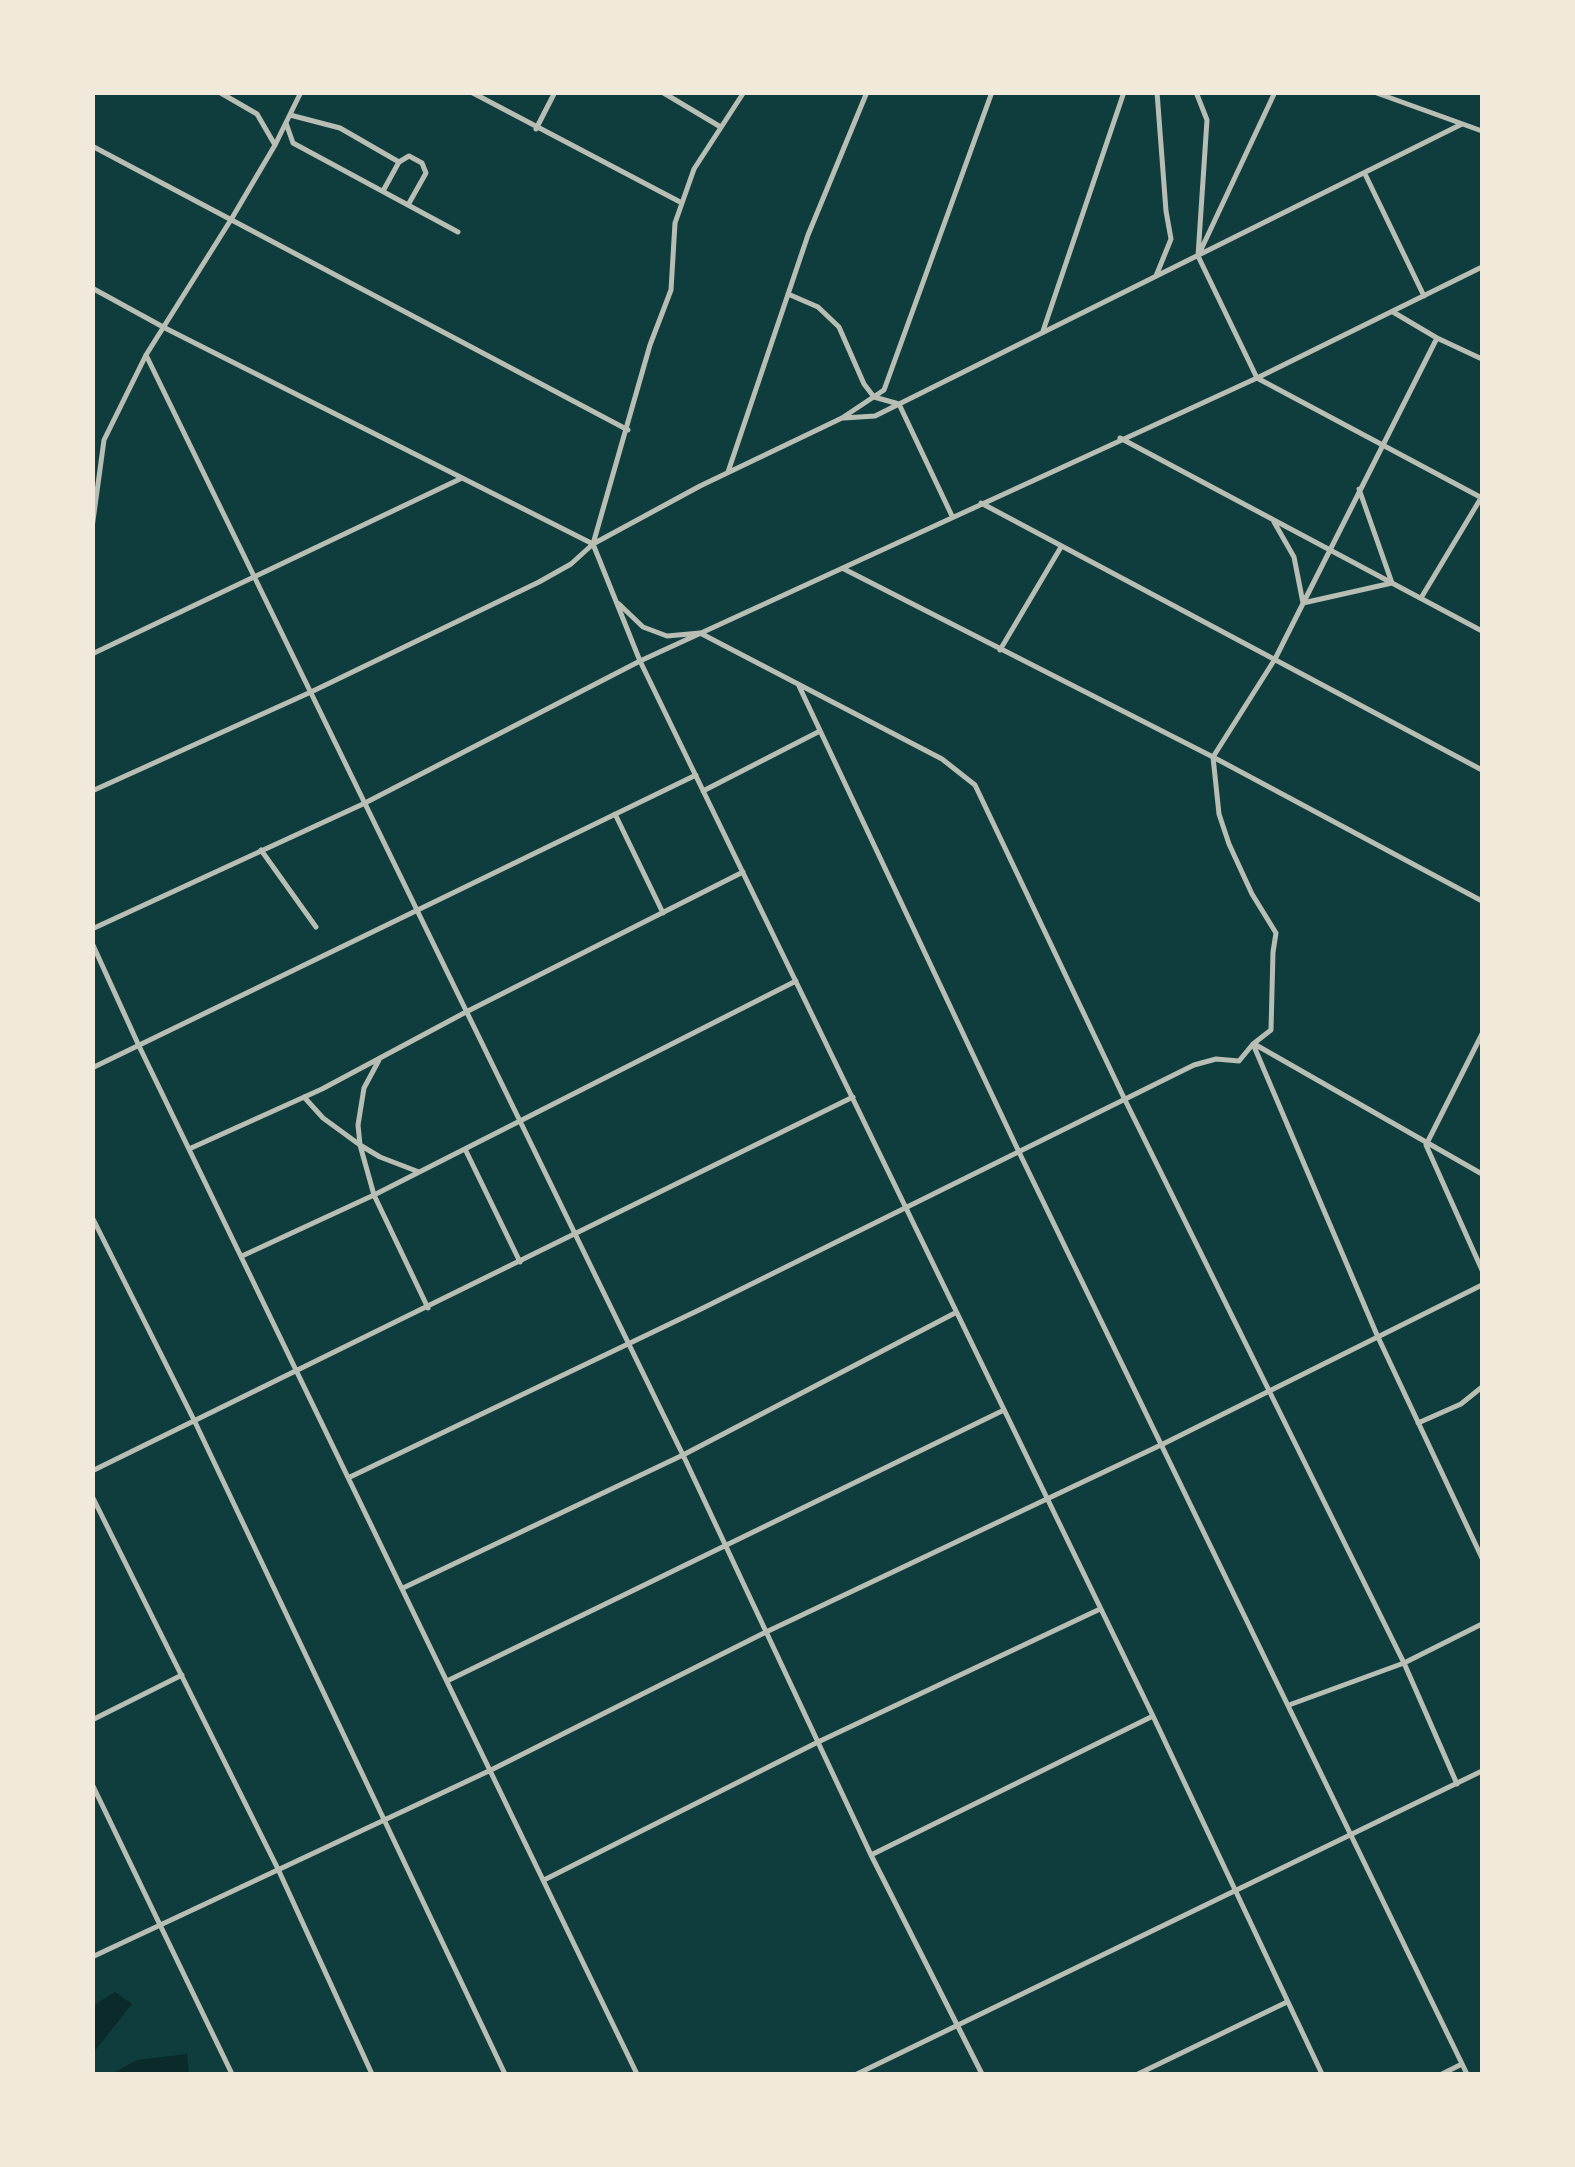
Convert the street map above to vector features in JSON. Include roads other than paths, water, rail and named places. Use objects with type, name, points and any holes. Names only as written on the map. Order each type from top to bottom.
[{"type":"street","points":[[219,92],[257,114],[275,145]]},
{"type":"street","points":[[92,528],[104,440],[146,356],[275,145],[301,92]]},
{"type":"street","points":[[470,92],[682,203]]},
{"type":"street","points":[[536,129],[555,92]]},
{"type":"street","points":[[662,92],[719,126]]},
{"type":"street","points":[[744,92],[694,169],[682,203],[676,223],[672,290],[652,342],[593,544],[640,661],[1153,1716],[1322,2074]]},
{"type":"street","points":[[728,472],[808,235],[867,92]]},
{"type":"street","points":[[92,791],[540,582],[571,564],[593,544],[728,472],[842,418],[884,390],[992,92]]},
{"type":"street","points":[[1043,333],[1124,92]]},
{"type":"street","points":[[1156,277],[1171,239],[1157,92]]},
{"type":"street","points":[[1196,92],[1207,120],[1198,256],[1257,378],[1482,498],[1420,599]]},
{"type":"street","points":[[1198,256],[1275,92]]},
{"type":"street","points":[[1374,92],[1482,131]]},
{"type":"street","points":[[1403,102],[1406,92]]},
{"type":"street","points":[[290,115],[340,128],[398,162]]},
{"type":"street","points":[[286,123],[294,143],[458,232]]},
{"type":"street","points":[[842,418],[875,416],[1462,124]]},
{"type":"street","points":[[92,146],[628,430]]},
{"type":"street","points":[[382,191],[398,162],[409,156],[422,163],[426,173],[408,205]]},
{"type":"street","points":[[1365,174],[1424,296]]},
{"type":"street","points":[[92,930],[363,804],[640,661],[1257,378],[1482,267]]},
{"type":"street","points":[[92,288],[593,544]]},
{"type":"street","points":[[788,294],[818,307],[839,328],[864,384],[874,397],[900,404]]},
{"type":"street","points":[[1393,312],[1482,359]]},
{"type":"street","points":[[350,1477],[1194,1065],[1216,1060],[1239,1062],[1271,1030],[1272,952],[1276,933],[1228,844],[1219,814],[1214,758],[1275,660],[1437,338]]},
{"type":"street","points":[[146,356],[683,1455],[870,1854],[982,2074]]},
{"type":"street","points":[[900,404],[952,516]]},
{"type":"street","points":[[1120,438],[1482,632]]},
{"type":"street","points":[[92,654],[461,478]]},
{"type":"street","points":[[1359,489],[1392,584]]},
{"type":"street","points":[[980,503],[1482,770]]},
{"type":"street","points":[[1272,519],[1294,558],[1303,603]]},
{"type":"street","points":[[1000,650],[1061,547]]},
{"type":"street","points":[[844,569],[1214,758],[1482,902]]},
{"type":"street","points":[[1303,603],[1392,584]]},
{"type":"street","points":[[615,600],[643,627],[667,636],[700,633],[942,758],[975,786],[1125,1100],[1404,1663],[1458,1784]]},
{"type":"street","points":[[798,686],[1018,1150],[1467,2074]]},
{"type":"street","points":[[703,791],[820,731]]},
{"type":"street","points":[[92,1068],[696,775]]},
{"type":"street","points":[[615,814],[663,912]]},
{"type":"street","points":[[261,850],[316,927]]},
{"type":"street","points":[[190,1149],[304,1097],[743,872]]},
{"type":"street","points":[[92,943],[638,2074]]},
{"type":"street","points":[[242,1256],[374,1195],[796,981]]},
{"type":"street","points":[[1426,1145],[1482,1034]]},
{"type":"street","points":[[1253,1044],[1482,1174]]},
{"type":"street","points":[[1253,1044],[1377,1335],[1482,1558]]},
{"type":"street","points":[[381,1058],[364,1088],[358,1125],[360,1145],[374,1195],[428,1308]]},
{"type":"street","points":[[304,1097],[323,1118],[360,1145],[380,1158],[419,1172]]},
{"type":"street","points":[[92,1471],[853,1097]]},
{"type":"street","points":[[1426,1145],[1482,1270]]},
{"type":"street","points":[[464,1149],[520,1262]]},
{"type":"street","points":[[92,1217],[194,1420],[505,2074]]},
{"type":"street","points":[[92,1957],[491,1770],[764,1632],[1163,1444],[1482,1285]]},
{"type":"street","points":[[402,1588],[683,1455],[955,1313]]},
{"type":"street","points":[[1418,1423],[1461,1404],[1482,1388]]},
{"type":"street","points":[[447,1681],[1004,1410]]},
{"type":"street","points":[[92,1496],[278,1869],[372,2074]]},
{"type":"street","points":[[544,1880],[818,1742],[1099,1609]]},
{"type":"street","points":[[1290,1706],[1404,1663],[1482,1624]]},
{"type":"street","points":[[92,1720],[182,1675]]},
{"type":"street","points":[[870,1854],[1153,1716]]},
{"type":"street","points":[[858,2074],[1482,1771]]},
{"type":"street","points":[[92,1784],[232,2074]]},
{"type":"street","points":[[1138,2074],[1287,2002]]},
{"type":"street","points":[[1442,2074],[1462,2064]]},
{"type":"water","points":[[115,1992],[132,2004],[93,2053],[93,2006]]},
{"type":"water","points":[[187,2054],[189,2074],[111,2074],[137,2060]]}]
